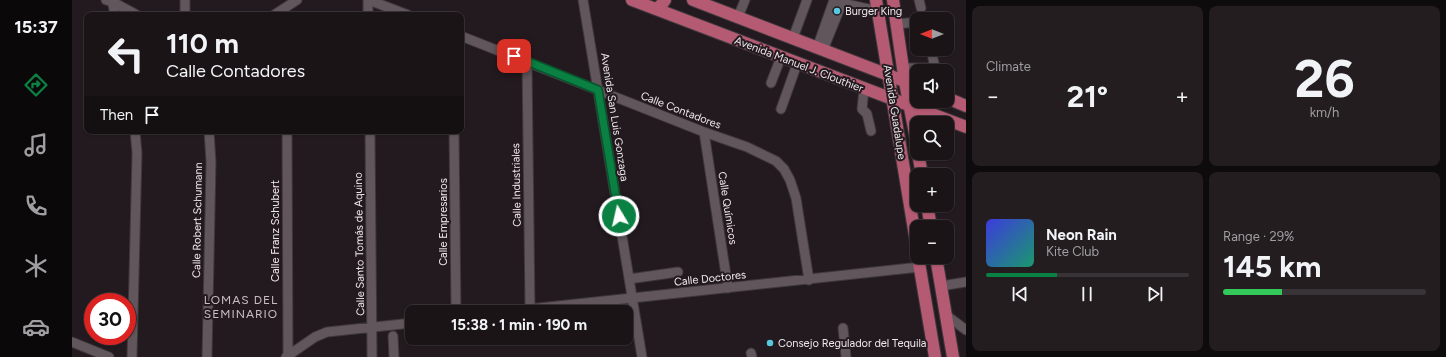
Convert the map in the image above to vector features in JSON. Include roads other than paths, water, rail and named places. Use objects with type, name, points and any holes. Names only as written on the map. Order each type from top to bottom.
[{"type":"main road","name":"Avenida Manuel J. Clouthier","points":[[632,0],[661,5],[797,64],[966,127]]},
{"type":"main road","name":"Avenida Manuel J. Clouthier","points":[[694,0],[910,84]]},
{"type":"main road","name":"Avenida Guadalupe","points":[[893,0],[911,116]]},
{"type":"main road","name":"Avenida Guadalupe","points":[[877,5],[912,220]]},
{"type":"main road","points":[[954,101],[966,106]]},
{"type":"main road","points":[[919,264],[935,357]]},
{"type":"main road","points":[[937,264],[953,357]]},
{"type":"street","points":[[185,0],[185,12]]},
{"type":"street","points":[[286,8],[297,0]]},
{"type":"street","points":[[368,12],[369,0],[400,12]]},
{"type":"street","name":"Avenida San Luis Gonzaga","points":[[583,0],[642,357]]},
{"type":"street","points":[[738,17],[744,0]]},
{"type":"street","points":[[793,38],[807,0]]},
{"type":"street","points":[[820,49],[834,0]]},
{"type":"street","points":[[110,1],[114,12]]},
{"type":"street","points":[[110,1],[131,12]]},
{"type":"street","points":[[820,49],[842,3],[877,5]]},
{"type":"street","points":[[897,24],[910,23]]},
{"type":"street","name":"Calle Contadores","points":[[464,37],[704,132],[747,147],[776,161],[790,180],[796,198],[809,280]]},
{"type":"street","points":[[903,68],[935,68],[932,56]]},
{"type":"street","points":[[771,83],[781,57]]},
{"type":"street","name":"Calle Industriales","points":[[527,61],[530,305]]},
{"type":"street","points":[[781,109],[797,64]]},
{"type":"street","points":[[864,89],[862,109],[867,114],[871,131]]},
{"type":"street","name":"Calle Químicos","points":[[704,132],[728,288]]},
{"type":"street","points":[[132,357],[137,153],[135,134]]},
{"type":"street","name":"Calle Robert Schumann","points":[[207,357],[211,162],[209,134]]},
{"type":"street","name":"Calle Franz Schubert","points":[[286,134],[287,356]]},
{"type":"street","name":"Calle Santo Tomás de Aquino","points":[[370,134],[372,357]]},
{"type":"street","name":"Calle Empresarios","points":[[454,134],[456,305]]},
{"type":"street","name":"Calle Doctores","points":[[567,305],[809,280],[910,263]]},
{"type":"street","points":[[629,279],[678,272]]},
{"type":"street","points":[[941,286],[966,282]]},
{"type":"street","points":[[946,315],[966,330]]},
{"type":"street","points":[[287,356],[315,337],[327,332],[405,323]]},
{"type":"street","points":[[843,328],[846,357]]},
{"type":"street","points":[[393,336],[394,357]]},
{"type":"street","points":[[72,342],[109,357]]},
{"type":"place","name":"Burger King","points":[[837,11]]},
{"type":"place","name":"Consejo Regulador del Tequila","points":[[770,343]]},
{"type":"district","name":"LOMAS DEL SEMINARIO","points":[[241,307]]}]
